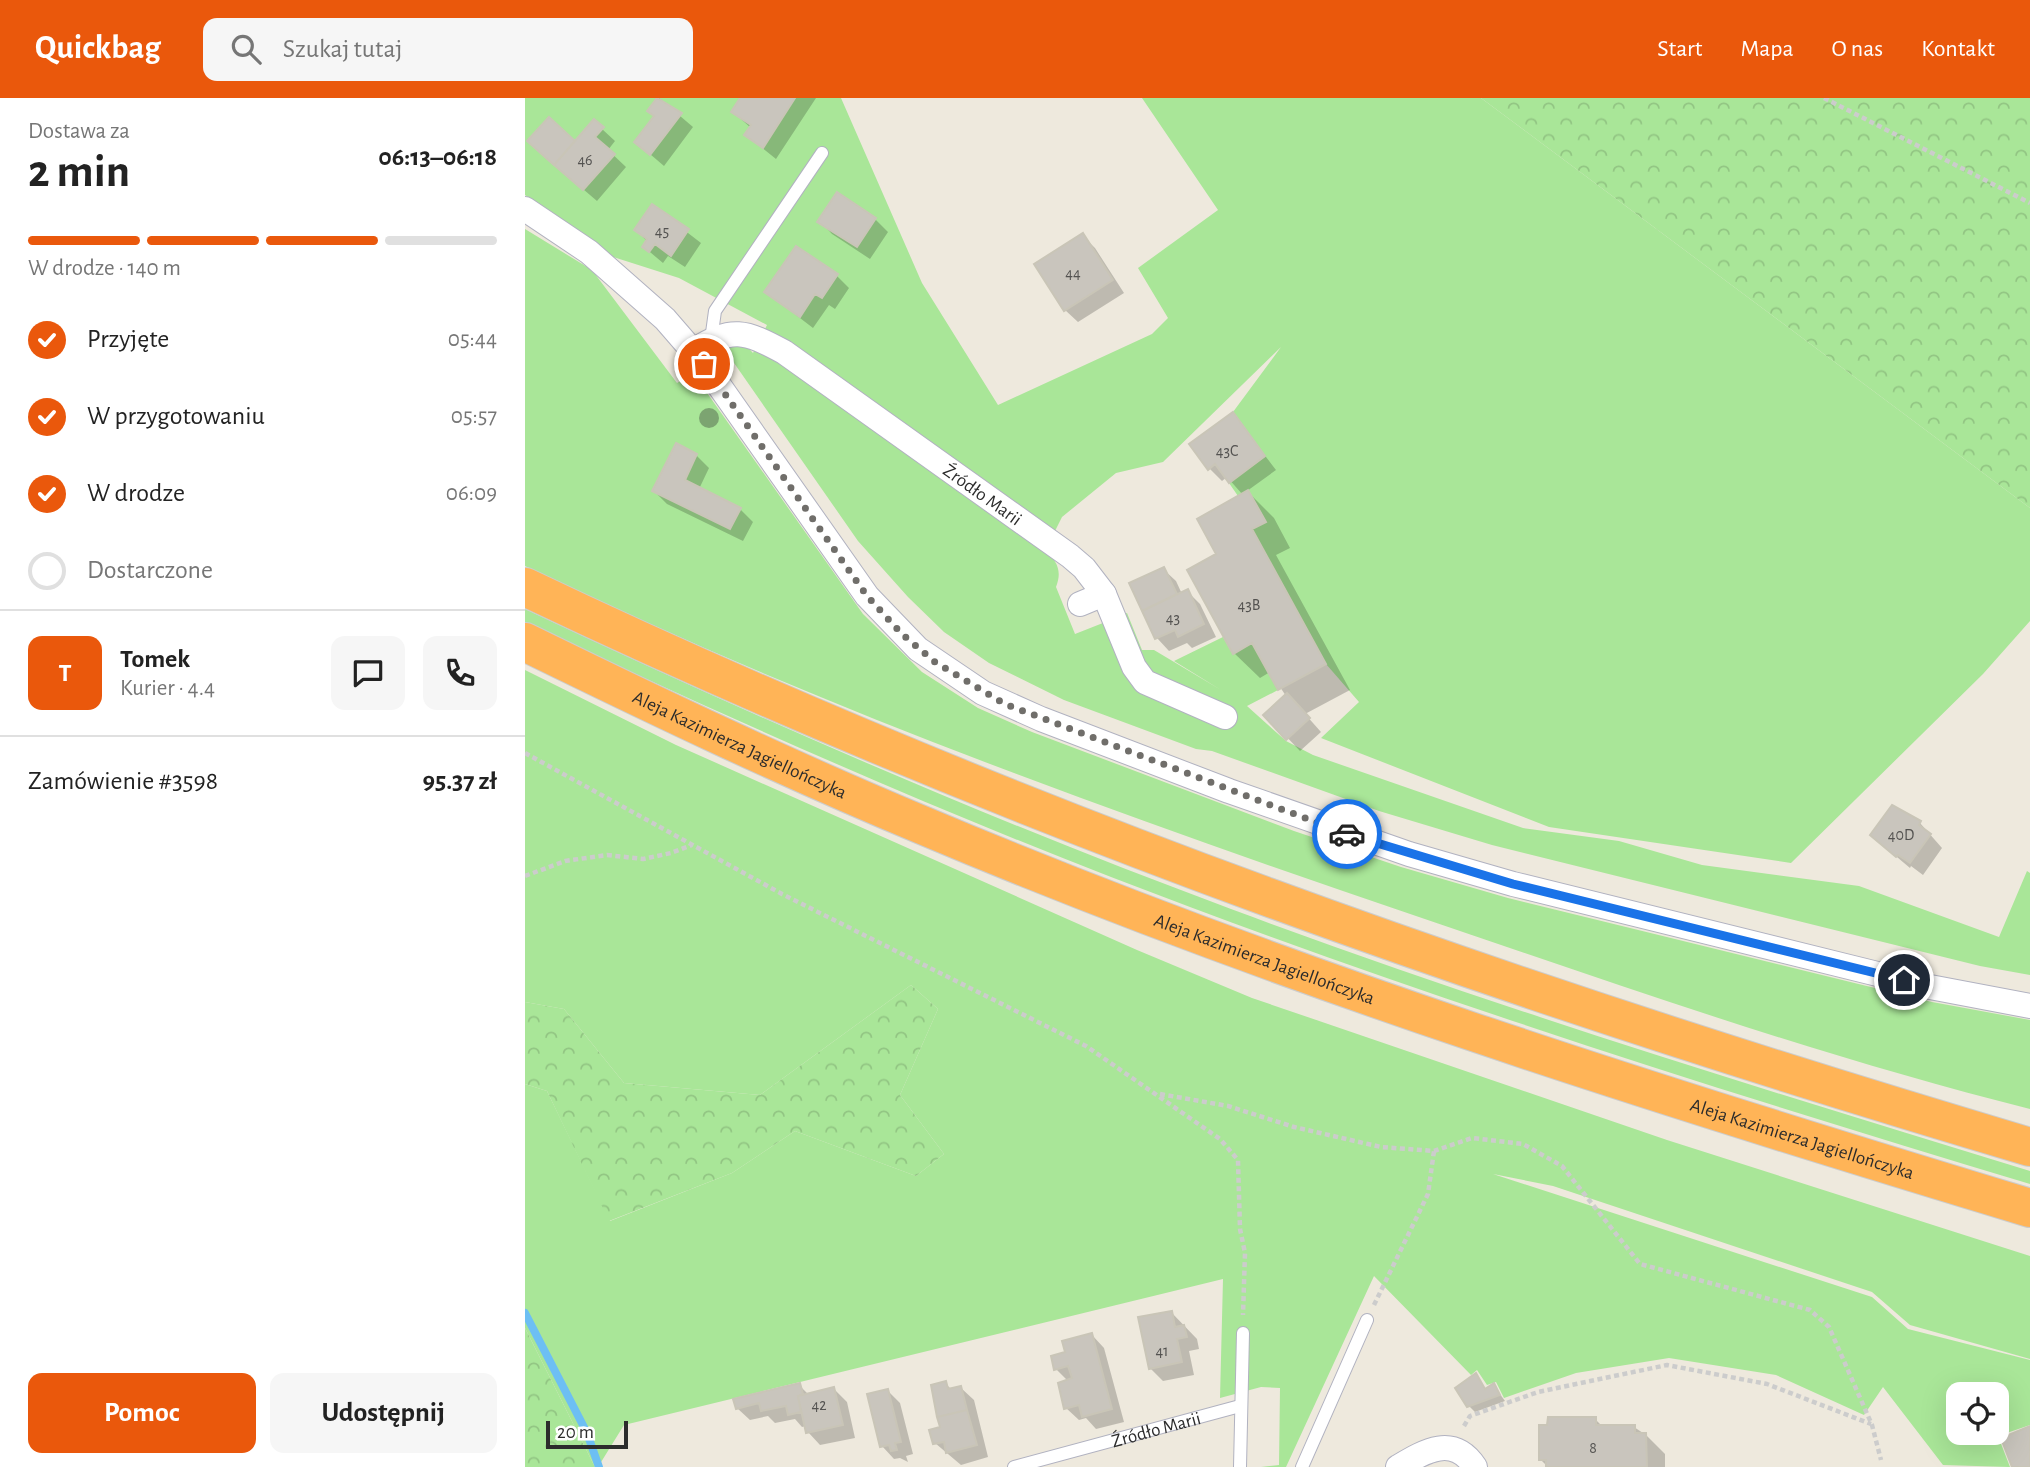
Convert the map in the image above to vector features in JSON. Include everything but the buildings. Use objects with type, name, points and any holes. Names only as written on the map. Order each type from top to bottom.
[{"type":"highway","points":[[525,587],[813,718],[1076,824],[1348,926],[1480,974],[1730,1056],[2030,1147]]},
{"type":"highway","name":"Aleja Kazimierza Jagiellończyka","points":[[525,642],[825,784],[1104,898],[1461,1027],[1713,1110],[2030,1208]]},
{"type":"street","points":[[525,209],[589,251],[665,319],[702,345],[884,615],[935,662],[1005,704],[1323,825],[1448,865],[1513,884],[1964,995],[2030,1006]]},
{"type":"street","name":"Źródło Marii","points":[[702,345],[738,332],[754,335],[783,352],[1031,525],[1084,568],[1104,594],[1133,667],[1146,682],[1225,717]]},
{"type":"street","points":[[1080,604],[1104,594]]},
{"type":"street","points":[[1398,1467],[1425,1451],[1449,1447],[1467,1455],[1475,1467]]},
{"type":"lane","points":[[702,345],[715,311],[822,153]]},
{"type":"lane","points":[[1302,1467],[1367,1320]]},
{"type":"lane","points":[[1240,1467],[1243,1334]]},
{"type":"lane","name":"Źródło Marii","points":[[1014,1467],[1240,1406]]},
{"type":"path","points":[[1824,98],[2030,202]]},
{"type":"path","points":[[525,753],[782,894],[1086,1046],[1159,1094],[1220,1139],[1238,1160],[1240,1229],[1245,1253],[1243,1334]]},
{"type":"path","points":[[525,876],[565,861],[607,855],[643,859],[692,845]]},
{"type":"path","points":[[1159,1094],[1228,1106],[1294,1128],[1381,1147],[1434,1151],[1472,1138],[1523,1144],[1562,1166],[1640,1264],[1810,1310],[1829,1327],[1872,1424],[1881,1460]]},
{"type":"path","points":[[1367,1320],[1428,1194],[1434,1151]]},
{"type":"path","points":[[1449,1447],[1471,1416],[1538,1392],[1667,1365],[1767,1384],[1872,1424]]},
{"type":"green space","points":[[525,98],[841,98],[922,283],[998,405],[1152,334],[1168,318],[1138,268],[1218,210],[1142,98],[1481,98],[2030,508],[2030,621],[1983,674],[1791,863],[1549,827],[1321,738],[1359,702],[1326,664],[1252,529],[1266,521],[1249,491],[1238,496],[1229,483],[1265,457],[1233,412],[1281,347],[1163,462],[1116,473],[1062,517],[1045,551],[1058,567],[1056,587],[1075,634],[1108,621],[1124,664],[1139,685],[1160,700],[1222,723],[1229,705],[1211,704],[1185,696],[1144,672],[1119,616],[1127,613],[1142,650],[1154,650],[1221,690],[1174,661],[1223,637],[1233,654],[1252,643],[1278,690],[1247,706],[1286,741],[1313,755],[1523,828],[1619,841],[1702,865],[1859,886],[1999,937],[2027,871],[2030,873],[2030,975],[1980,966],[1492,845],[1379,811],[1212,751],[1196,749],[1064,700],[989,663],[944,632],[908,597],[858,541],[725,350],[740,339],[753,353],[767,325],[679,278],[607,255],[525,195]]},
{"type":"green space","points":[[1481,98],[2030,98],[2030,508]]},
{"type":"green space","points":[[525,229],[592,270],[677,383],[693,373],[863,614],[922,672],[978,708],[1032,732],[1294,831],[1401,867],[1508,898],[1932,1002],[2030,1020],[2030,1109],[1875,1067],[1721,1019],[1077,797],[854,711],[744,665],[525,566]]},
{"type":"green space","points":[[525,609],[699,689],[963,804],[1141,875],[1429,980],[1729,1078],[2030,1171],[2030,1184],[1798,1113],[1453,1001],[1111,877],[889,787],[670,690],[525,623]]},
{"type":"green space","points":[[525,670],[676,745],[1137,950],[1252,998],[1667,1140],[2030,1256],[2030,1359],[1910,1325],[1872,1292],[1553,1186],[1493,1174],[1872,1297],[1908,1329],[2030,1360],[2030,1425],[2009,1432],[2009,1382],[1946,1382],[1946,1445],[2001,1445],[2010,1467],[1943,1465],[1883,1387],[1864,1415],[1776,1375],[1669,1358],[1576,1373],[1504,1398],[1496,1382],[1487,1385],[1477,1370],[1471,1375],[1374,1276],[1286,1467],[1261,1467],[1279,1465],[1280,1388],[1261,1387],[1220,1398],[1223,1279],[624,1425],[598,1467],[595,1467],[525,1328],[525,1084],[547,1091],[610,1221],[732,1173],[795,1131],[916,1176],[944,1154],[900,1095],[938,1009],[911,985],[760,1095],[624,1083],[564,1009],[525,1002]]},
{"type":"green space","points":[[911,985],[938,1009],[900,1095],[944,1154],[916,1176],[795,1131],[732,1173],[609,1221],[547,1091],[525,1084],[525,1002],[564,1009],[624,1083],[760,1095]]},
{"type":"green space","points":[[525,1328],[595,1467],[525,1467]]},
{"type":"waterway","name":"Źródło Marii","points":[[525,1313],[587,1433],[599,1467]]},
{"type":"way so far","points":[[704,364],[867,596],[902,634],[935,662],[975,689],[1005,704],[1347,834]]},
{"type":"route","points":[[1347,834],[1513,884],[1904,980]]}]
